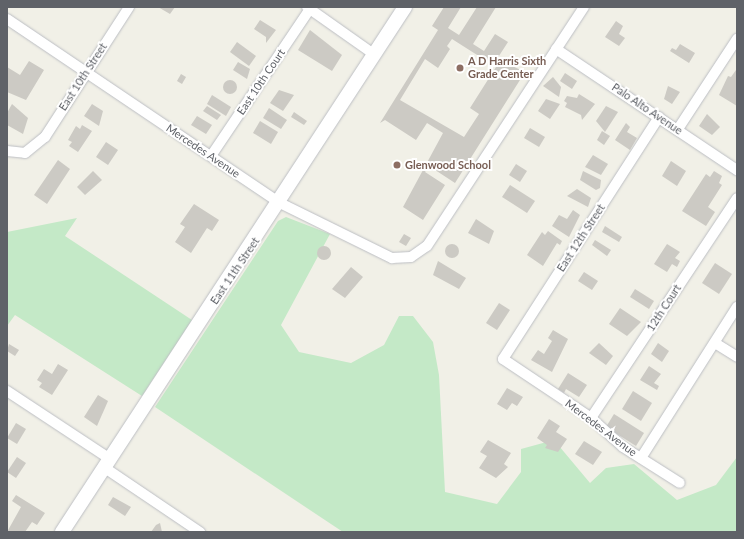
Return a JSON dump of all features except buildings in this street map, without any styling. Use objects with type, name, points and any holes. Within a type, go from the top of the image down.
[{"type":"main road","name":"East 11th Street","points":[[62,532],[280,203],[405,7]]},
{"type":"street","name":"East 10th Street","points":[[7,151],[25,153],[36,147],[128,7]]},
{"type":"street","points":[[556,49],[584,7]]},
{"type":"street","points":[[309,8],[375,55]]},
{"type":"street","name":"East 10th Court","points":[[211,156],[309,8]]},
{"type":"street","name":"Mercedes Avenue","points":[[7,19],[280,203],[382,254],[411,257],[427,246],[556,49]]},
{"type":"street","points":[[678,130],[737,40]]},
{"type":"street","name":"Palo Alto Avenue","points":[[556,49],[660,117],[737,170]]},
{"type":"street","name":"East 12th Street","points":[[503,359],[660,117]]},
{"type":"street","name":"12th Court","points":[[591,418],[737,198]]},
{"type":"street","points":[[641,458],[737,307]]},
{"type":"street","points":[[715,343],[737,357]]},
{"type":"street","name":"Mercedes Avenue","points":[[503,359],[591,418],[601,430],[680,483]]},
{"type":"street","points":[[7,391],[200,532]]},
{"type":"green space","points":[[286,217],[330,234],[281,325],[299,352],[351,363],[384,345],[399,316],[413,316],[433,342],[439,375],[445,492],[497,504],[521,472],[521,449],[554,440],[590,483],[606,468],[634,464],[677,500],[716,485],[737,457],[737,532],[343,532],[155,407],[278,221]]},
{"type":"green space","points":[[77,218],[65,236],[192,320],[142,396],[15,315],[7,326],[7,232]]},
{"type":"place","name":"A D Harris Sixth Grade Center","points":[[460,68]]},
{"type":"place","name":"Glenwood School","points":[[397,165]]}]
